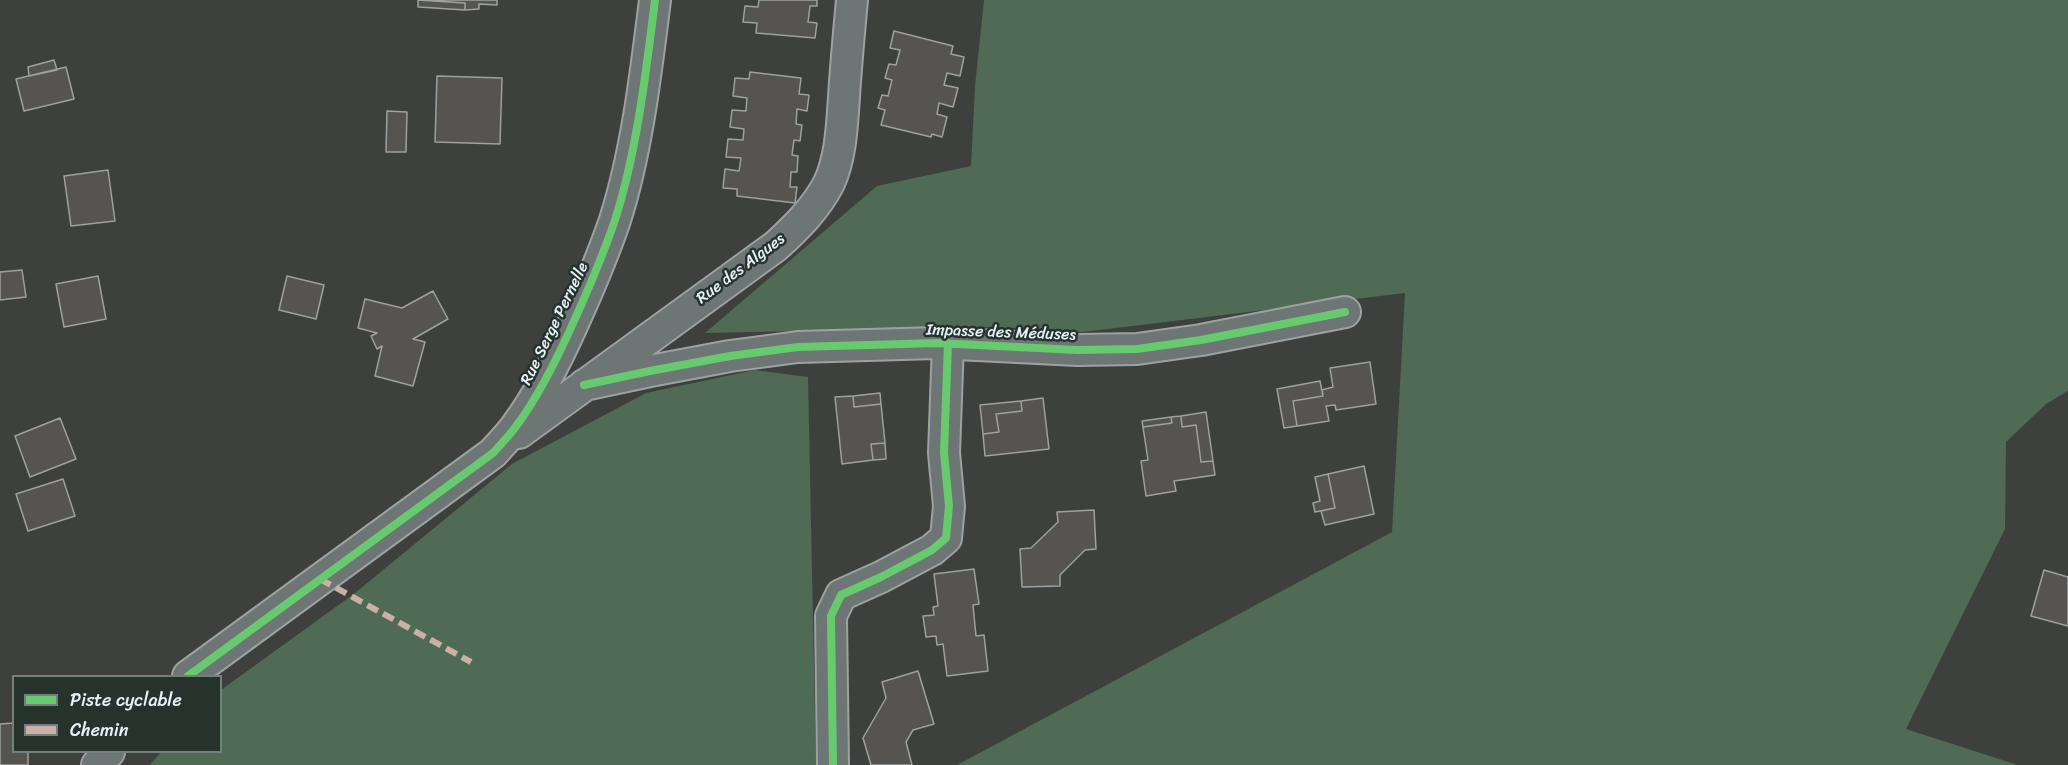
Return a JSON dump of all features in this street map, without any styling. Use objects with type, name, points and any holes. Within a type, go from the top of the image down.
[{"type":"street","name":"Rue Serge Pernelle","points":[[189,675],[493,453],[517,426],[560,352],[596,273],[615,218],[638,118],[655,0]]},
{"type":"street","name":"Rue des Algues","points":[[493,453],[776,246],[816,205],[829,182],[837,159],[852,0]]},
{"type":"street","name":"Impasse des Méduses","points":[[584,386],[730,356],[798,347],[948,343],[1077,350],[1137,349],[1201,340],[1345,312]]},
{"type":"street","points":[[833,765],[831,616],[841,595],[932,550],[946,538],[948,506],[944,453],[948,343]]},
{"type":"street","points":[[97,765],[108,753]]},
{"type":"green space","points":[[984,0],[2068,0],[2068,391],[2046,404],[2006,442],[2005,529],[1906,729],[2018,765],[957,765],[1392,532],[1405,293],[1083,332],[994,327],[705,333],[877,186],[971,166],[975,86]]},
{"type":"green space","points":[[755,370],[808,377],[816,765],[150,765],[160,753],[222,753],[222,689],[355,593],[512,464],[646,393]]},
{"type":"building","points":[[418,0],[465,3],[465,10],[418,7]]},
{"type":"building","points":[[422,0],[497,0],[497,5],[479,4],[479,9],[465,10],[465,3]]},
{"type":"building","points":[[759,0],[817,0],[817,6],[810,6],[808,22],[817,23],[815,38],[756,33],[757,23],[743,22],[745,6],[758,7]]},
{"type":"building","points":[[894,31],[953,46],[951,54],[964,57],[960,76],[947,73],[944,85],[958,88],[953,107],[939,103],[937,114],[947,117],[942,137],[932,134],[931,137],[881,125],[885,110],[878,108],[882,95],[888,96],[892,80],[885,78],[889,64],[896,65],[900,50],[890,48]]},
{"type":"building","points":[[54,60],[57,70],[29,76],[28,67]]},
{"type":"building","points":[[66,67],[74,99],[24,111],[16,79]]},
{"type":"building","points":[[750,72],[801,78],[799,94],[809,95],[807,111],[797,109],[796,124],[802,125],[800,141],[794,140],[792,155],[798,156],[797,172],[791,172],[790,187],[797,187],[795,203],[737,196],[737,189],[723,188],[725,169],[739,171],[741,158],[726,157],[728,139],[743,140],[744,129],[730,127],[732,110],[746,111],[747,98],[733,96],[735,78],[749,79]]},
{"type":"building","points":[[437,76],[502,78],[500,144],[435,142]]},
{"type":"building","points":[[387,111],[407,112],[406,152],[386,152]]},
{"type":"building","points":[[108,170],[115,221],[71,226],[64,176]]},
{"type":"building","points":[[22,270],[26,297],[0,300],[0,272]]},
{"type":"building","points":[[98,276],[106,319],[64,327],[56,284]]},
{"type":"building","points":[[287,276],[324,285],[316,319],[279,310]]},
{"type":"building","points":[[433,291],[448,319],[413,339],[425,342],[413,386],[375,376],[382,346],[377,349],[371,336],[377,333],[358,328],[365,299],[402,308]]},
{"type":"building","points":[[1370,362],[1376,404],[1336,410],[1335,405],[1326,406],[1329,421],[1297,426],[1293,401],[1323,396],[1322,390],[1333,387],[1330,368]]},
{"type":"building","points":[[1320,381],[1323,396],[1293,401],[1297,426],[1284,428],[1277,389]]},
{"type":"building","points":[[880,393],[881,404],[854,407],[853,396]]},
{"type":"building","points":[[853,396],[854,407],[881,404],[885,443],[871,444],[873,460],[842,464],[835,397]]},
{"type":"building","points":[[1043,398],[1049,449],[985,456],[983,434],[999,432],[996,414],[1022,411],[1021,401]]},
{"type":"building","points":[[1021,401],[1022,411],[996,414],[999,432],[983,434],[980,405]]},
{"type":"building","points":[[1206,412],[1213,461],[1201,462],[1196,425],[1182,427],[1181,416]]},
{"type":"building","points":[[1181,416],[1182,427],[1196,425],[1201,462],[1213,461],[1215,475],[1174,481],[1176,491],[1146,496],[1141,461],[1148,460],[1143,427],[1172,423],[1171,417]]},
{"type":"building","points":[[1171,417],[1172,423],[1143,427],[1142,421]]},
{"type":"building","points":[[60,418],[76,459],[30,477],[15,436]]},
{"type":"building","points":[[885,443],[886,459],[873,460],[871,444]]},
{"type":"building","points":[[1364,466],[1374,514],[1325,525],[1321,511],[1335,508],[1328,474]]},
{"type":"building","points":[[1328,474],[1335,508],[1315,512],[1313,503],[1320,501],[1315,477]]},
{"type":"building","points":[[63,479],[75,516],[28,531],[16,494]]},
{"type":"building","points":[[1094,510],[1096,549],[1085,550],[1060,575],[1060,586],[1022,587],[1020,549],[1031,548],[1058,522],[1057,512]]},
{"type":"building","points":[[974,569],[979,604],[973,605],[976,636],[984,635],[988,671],[947,676],[943,644],[937,645],[936,636],[926,637],[923,616],[934,615],[933,607],[938,606],[934,574]]},
{"type":"building","points":[[2044,570],[2068,577],[2068,626],[2031,616]]},
{"type":"building","points":[[918,671],[934,724],[913,730],[906,742],[912,765],[871,765],[863,738],[886,698],[882,682]]},
{"type":"building","points":[[12,723],[12,753],[28,753],[28,765],[0,765],[0,724]]},
{"type":"marked path","points":[[320,579],[471,662]]},
{"type":"cycle path","points":[[189,675],[493,453],[525,413],[568,335],[615,220],[635,139],[655,0]]},
{"type":"cycle path","points":[[584,385],[730,356],[798,347],[937,343],[1077,350],[1137,349],[1201,340],[1345,312]]},
{"type":"cycle path","points":[[833,765],[831,616],[841,595],[932,550],[946,538],[949,506],[944,453],[948,343]]}]
